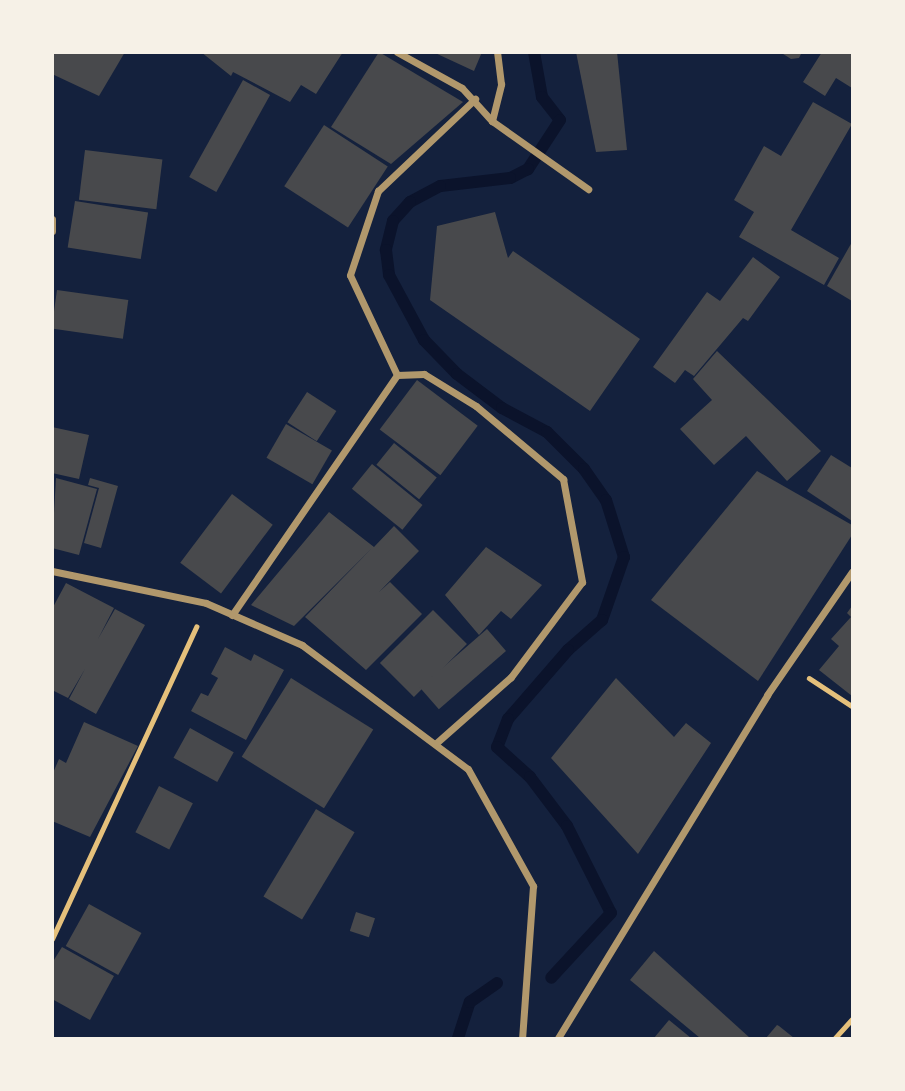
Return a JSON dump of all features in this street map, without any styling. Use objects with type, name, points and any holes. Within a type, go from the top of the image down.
[{"type":"street","points":[[397,52],[475,99],[492,121],[588,188]]},
{"type":"street","points":[[492,121],[501,84],[498,52]]},
{"type":"street","points":[[397,375],[350,275],[378,191],[475,99]]},
{"type":"street","points":[[52,219],[52,231]]},
{"type":"street","points":[[397,375],[424,374],[476,406],[563,479],[582,582],[510,677],[435,744]]},
{"type":"street","points":[[233,615],[397,375]]},
{"type":"street","points":[[52,571],[206,603],[302,645],[468,769],[533,886],[522,1038]]},
{"type":"street","points":[[558,1038],[767,695],[852,572]]},
{"type":"path","points":[[52,939],[206,603]]},
{"type":"path","points":[[767,695],[802,674],[852,706]]},
{"type":"path","points":[[835,1038],[852,1019]]},
{"type":"building","points":[[52,52],[125,52],[99,96],[52,74]]},
{"type":"building","points":[[201,52],[343,52],[316,94],[301,85],[290,102],[233,72],[231,76]]},
{"type":"building","points":[[379,52],[463,102],[391,164],[331,127]]},
{"type":"building","points":[[433,52],[482,52],[474,71]]},
{"type":"building","points":[[576,52],[617,52],[627,150],[596,152]]},
{"type":"building","points":[[780,52],[802,52],[799,58],[791,59]]},
{"type":"building","points":[[822,52],[852,52],[852,88],[836,78],[825,96],[803,82]]},
{"type":"building","points":[[243,80],[270,95],[216,192],[189,177]]},
{"type":"building","points":[[813,102],[852,124],[791,230],[839,258],[824,285],[739,237],[754,212],[734,200],[764,146],[781,156]]},
{"type":"building","points":[[324,125],[388,166],[348,228],[284,186]]},
{"type":"building","points":[[85,150],[162,160],[156,209],[79,200]]},
{"type":"building","points":[[75,201],[148,213],[141,259],[68,247]]},
{"type":"building","points":[[495,212],[508,258],[513,251],[640,339],[590,411],[430,300],[437,226]]},
{"type":"building","points":[[852,242],[852,301],[827,286]]},
{"type":"building","points":[[753,257],[780,277],[748,321],[743,318],[694,376],[685,370],[675,383],[653,367],[707,292],[720,301]]},
{"type":"building","points":[[57,290],[128,300],[123,339],[52,329]]},
{"type":"building","points":[[717,351],[821,451],[787,481],[746,436],[714,465],[680,429],[712,400],[693,379]]},
{"type":"building","points":[[417,380],[478,426],[440,475],[380,430]]},
{"type":"building","points":[[307,392],[336,411],[317,441],[287,422]]},
{"type":"building","points":[[286,424],[332,450],[312,484],[266,458]]},
{"type":"building","points":[[52,427],[89,435],[79,479],[52,473]]},
{"type":"building","points":[[394,443],[437,478],[419,499],[376,465]]},
{"type":"building","points":[[831,455],[852,468],[852,521],[807,491]]},
{"type":"building","points":[[372,464],[423,505],[402,530],[352,489]]},
{"type":"building","points":[[757,471],[852,525],[852,535],[758,681],[651,600]]},
{"type":"building","points":[[56,478],[97,489],[79,555],[52,548]]},
{"type":"building","points":[[90,478],[118,486],[101,548],[84,543],[99,488],[88,485]]},
{"type":"building","points":[[232,494],[273,525],[221,593],[180,563]]},
{"type":"building","points":[[329,512],[374,547],[394,526],[419,551],[379,592],[390,582],[422,614],[366,670],[305,617],[372,548],[294,626],[251,605]]},
{"type":"building","points":[[486,547],[542,585],[511,619],[501,611],[479,635],[445,595]]},
{"type":"building","points":[[66,583],[114,608],[98,639],[115,609],[145,625],[96,714],[69,699],[85,669],[68,698],[52,690],[52,609]]},
{"type":"building","points":[[852,606],[852,696],[819,670],[839,646],[831,639],[851,617],[847,613]]},
{"type":"building","points":[[433,610],[467,644],[414,697],[380,663]]},
{"type":"building","points":[[487,629],[506,651],[439,709],[420,687]]},
{"type":"building","points":[[225,647],[251,661],[254,654],[284,670],[246,740],[191,711],[201,693],[208,696],[218,678],[211,674]]},
{"type":"building","points":[[291,678],[373,729],[324,808],[242,757]]},
{"type":"building","points":[[616,678],[674,737],[686,723],[711,743],[638,854],[551,758]]},
{"type":"building","points":[[84,722],[138,746],[90,837],[52,821],[52,775],[59,759],[66,763]]},
{"type":"building","points":[[190,728],[234,752],[217,782],[174,758]]},
{"type":"building","points":[[159,786],[193,803],[169,850],[135,832]]},
{"type":"building","points":[[316,809],[355,832],[302,920],[263,896]]},
{"type":"building","points":[[89,904],[141,933],[118,975],[66,946]]},
{"type":"building","points":[[356,912],[375,918],[369,937],[350,931]]},
{"type":"building","points":[[62,947],[114,976],[90,1020],[52,999],[52,963]]},
{"type":"building","points":[[654,951],[750,1038],[700,1038],[630,980]]},
{"type":"building","points":[[669,1020],[691,1038],[654,1038]]},
{"type":"building","points":[[779,1026],[794,1038],[766,1038]]},
{"type":"waterway","points":[[534,52],[542,97],[560,120],[528,169],[510,178],[440,186],[410,202],[393,221],[386,250],[389,275],[424,340],[457,374],[502,408],[547,432],[584,469],[606,500],[624,557],[602,620],[568,650],[508,719],[497,747],[530,777],[567,826],[611,913],[551,978]]},
{"type":"waterway","points":[[458,1038],[470,1002],[497,983]]}]
